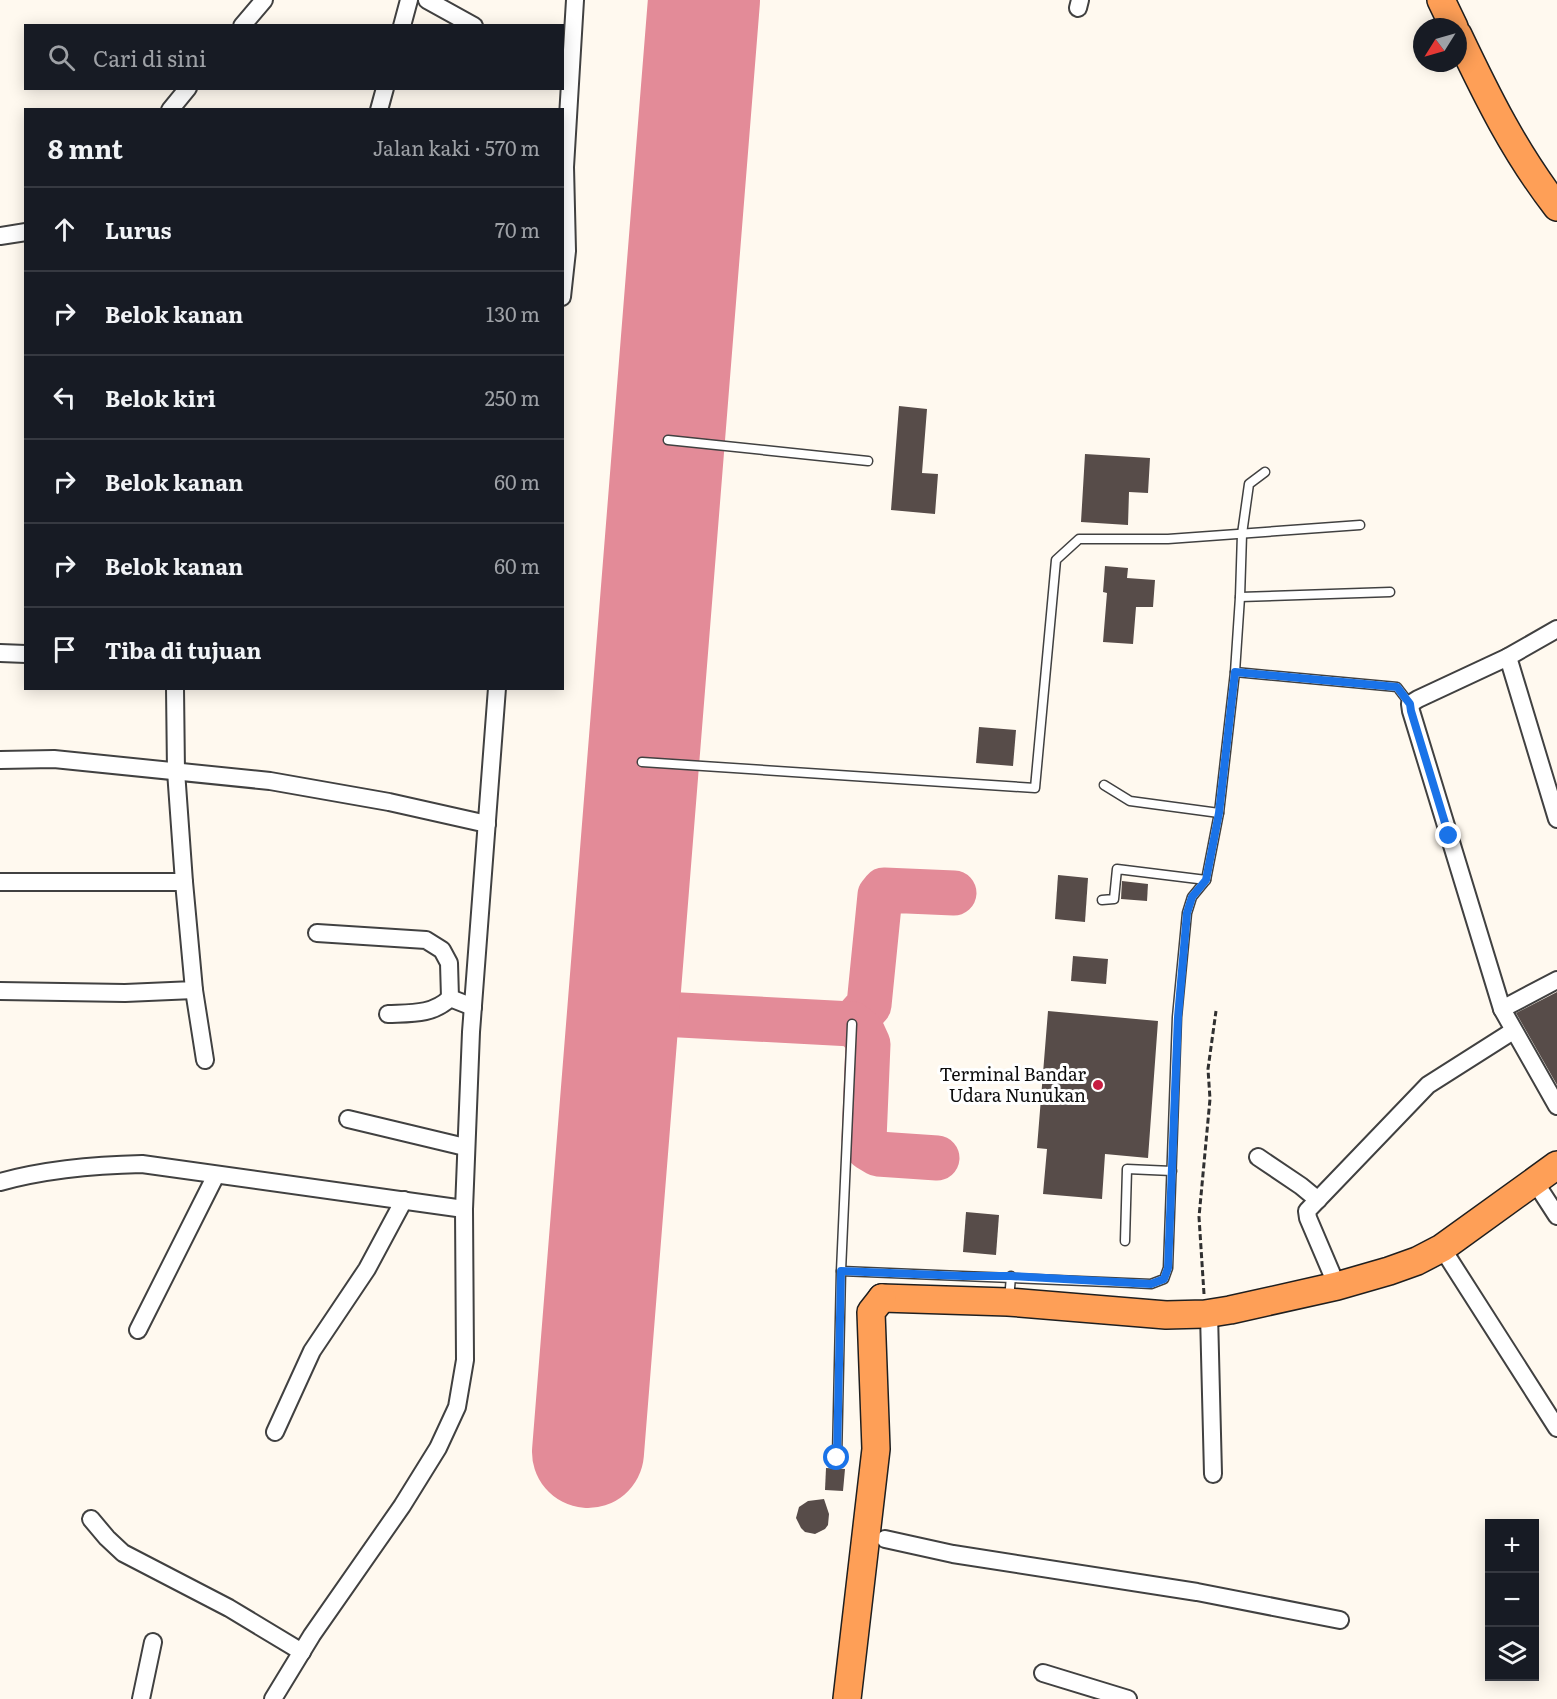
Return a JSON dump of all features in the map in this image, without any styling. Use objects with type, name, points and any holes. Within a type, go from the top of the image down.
[{"type":"highway","points":[[1441,0],[1450,18]]},
{"type":"highway","points":[[1467,54],[1530,172],[1557,207]]},
{"type":"highway","points":[[846,1699],[876,1449],[870,1339],[871,1312],[882,1298],[1009,1289],[1166,1315],[1207,1314],[1337,1286],[1417,1261],[1442,1248],[1557,1165]]},
{"type":"highway","points":[[866,1699],[894,1449],[890,1354],[882,1298]]},
{"type":"street","points":[[244,24],[264,0]]},
{"type":"street","points":[[403,24],[409,0]]},
{"type":"street","points":[[427,0],[470,24]]},
{"type":"street","points":[[564,278],[567,250],[566,76],[575,0]]},
{"type":"street","points":[[172,108],[186,90]]},
{"type":"street","points":[[380,108],[385,90]]},
{"type":"street","points":[[0,236],[24,232]]},
{"type":"street","points":[[1557,629],[1508,657],[1410,704],[1502,1009],[1557,1106]]},
{"type":"street","points":[[0,654],[24,654]]},
{"type":"street","points":[[1508,657],[1557,819]]},
{"type":"street","points":[[175,690],[176,771],[184,882],[194,990],[206,1060]]},
{"type":"street","points":[[273,1699],[302,1652],[402,1506],[438,1448],[457,1407],[465,1360],[465,1147],[497,690]]},
{"type":"street","points":[[0,760],[54,759],[281,783],[389,802],[487,824]]},
{"type":"street","points":[[0,882],[184,882]]},
{"type":"street","points":[[317,933],[426,940],[442,950],[448,963],[450,998]]},
{"type":"street","points":[[1502,1009],[1557,980]]},
{"type":"street","points":[[0,991],[125,993],[194,990]]},
{"type":"street","points":[[450,998],[473,1007]]},
{"type":"street","points":[[388,1014],[427,1012],[450,998]]},
{"type":"street","points":[[1337,1286],[1307,1212],[1428,1085],[1514,1031]]},
{"type":"street","points":[[348,1119],[465,1147]]},
{"type":"street","points":[[1258,1157],[1284,1173],[1317,1200]]},
{"type":"street","points":[[0,1182],[29,1174],[89,1166],[142,1164],[464,1209]]},
{"type":"street","points":[[138,1330],[216,1175]]},
{"type":"street","points":[[1535,1182],[1557,1216]]},
{"type":"street","points":[[275,1432],[312,1351],[367,1269],[404,1200]]},
{"type":"street","points":[[1442,1248],[1557,1428]]},
{"type":"street","points":[[1207,1314],[1213,1474]]},
{"type":"street","points":[[91,1519],[106,1538],[123,1553],[229,1608],[302,1652]]},
{"type":"street","points":[[885,1539],[953,1554],[1197,1592],[1340,1620]]},
{"type":"street","points":[[141,1699],[153,1642]]},
{"type":"street","points":[[1043,1673],[1125,1699]]},
{"type":"lane","points":[[668,440],[868,461]]},
{"type":"lane","points":[[841,1271],[963,1276],[1009,1289],[1151,1284],[1164,1279],[1168,1268],[1178,1017],[1187,913],[1192,897],[1206,880],[1219,813],[1235,672],[1242,534],[1249,484],[1264,472]]},
{"type":"lane","points":[[642,762],[1035,788],[1056,560],[1080,539],[1168,539],[1360,525]]},
{"type":"lane","points":[[1240,597],[1390,592]]},
{"type":"lane","points":[[1235,672],[1397,687],[1410,704]]},
{"type":"lane","points":[[1104,785],[1130,801],[1219,813]]},
{"type":"lane","points":[[1101,900],[1114,899],[1117,869],[1206,880]]},
{"type":"lane","points":[[837,1458],[841,1271],[852,1023]]},
{"type":"lane","points":[[1125,1241],[1127,1169],[1172,1171]]},
{"type":"path","points":[[1207,1314],[1199,1216],[1210,1099],[1208,1069],[1216,1011]]},
{"type":"building","points":[[899,406],[927,409],[922,473],[938,474],[935,514],[891,510]]},
{"type":"building","points":[[1085,454],[1150,458],[1148,493],[1129,492],[1128,525],[1081,522]]},
{"type":"building","points":[[1105,566],[1128,568],[1127,578],[1155,580],[1153,607],[1136,607],[1133,644],[1103,642],[1107,593],[1103,592]]},
{"type":"building","points":[[979,727],[1016,730],[1013,766],[976,763]]},
{"type":"building","points":[[1058,875],[1088,878],[1085,922],[1055,919]]},
{"type":"building","points":[[1122,881],[1148,884],[1147,901],[1121,899]]},
{"type":"building","points":[[1073,956],[1108,959],[1106,984],[1071,981]]},
{"type":"building","points":[[1557,992],[1557,1085],[1516,1013]]},
{"type":"building","name":"Terminal Bandar Udara Nunukan","points":[[1048,1011],[1158,1021],[1148,1158],[1105,1154],[1102,1199],[1043,1194],[1047,1149],[1037,1148]]},
{"type":"building","points":[[966,1212],[999,1215],[996,1255],[963,1252]]},
{"type":"building","points":[[826,1468],[845,1469],[843,1491],[825,1490]]},
{"type":"building","points":[[824,1499],[829,1514],[828,1525],[815,1534],[805,1532],[796,1518],[799,1507],[808,1501]]},
{"type":"taxiway","points":[[852,1024],[869,1005],[880,895],[884,890],[954,893]]},
{"type":"taxiway","points":[[626,975],[643,999],[662,1014]]},
{"type":"taxiway","points":[[620,1047],[636,1030],[662,1014],[852,1024],[863,1033],[868,1044],[864,1140],[868,1148],[878,1154],[937,1158]]},
{"type":"runway","points":[[588,1452],[704,0]]},
{"type":"place","name":"Terminal Bandar Udara Nunukan","points":[[1098,1085]]},
{"type":"route","points":[[837,1458],[841,1271],[1011,1276],[1151,1284],[1164,1279],[1168,1268],[1178,1017],[1187,913],[1192,897],[1206,880],[1219,813],[1235,672],[1397,687],[1410,704],[1449,836]]}]
